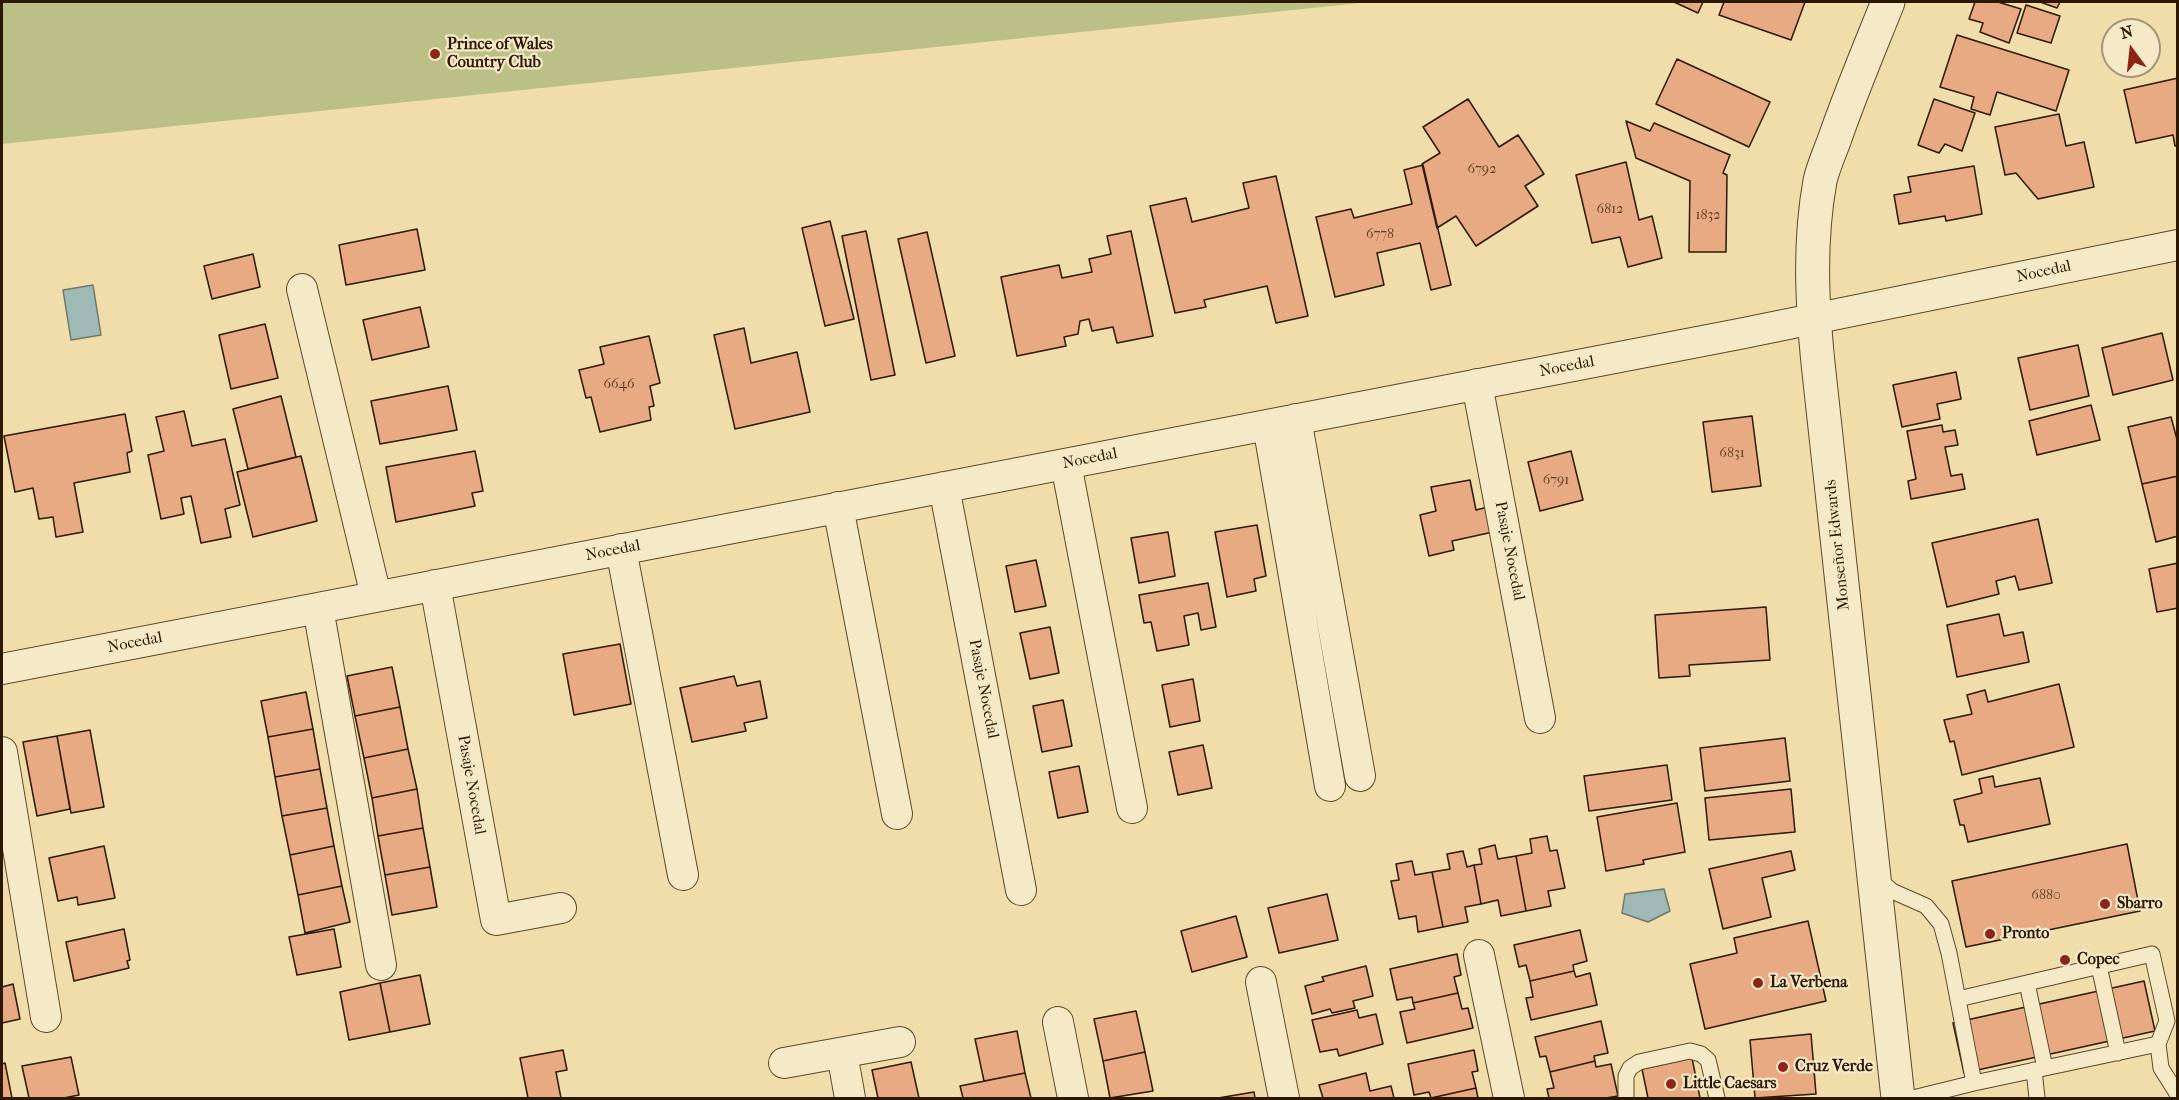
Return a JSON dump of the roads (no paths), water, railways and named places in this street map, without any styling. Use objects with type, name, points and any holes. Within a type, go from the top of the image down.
[{"type":"street","name":"Monseñor Edwards","points":[[1888,2],[1841,118],[1820,179],[1814,226],[1813,270],[1814,319],[1898,1098]]},
{"type":"street","name":"Nocedal","points":[[2,669],[1814,319],[2177,246]]},
{"type":"street","points":[[302,289],[376,596]]},
{"type":"street","name":"Pasaje Nocedal","points":[[1477,384],[1540,718]]},
{"type":"street","points":[[1282,422],[1360,776]]},
{"type":"street","points":[[1282,422],[1330,786]]},
{"type":"street","points":[[1066,464],[1132,808]]},
{"type":"street","name":"Pasaje Nocedal","points":[[944,487],[1021,891]]},
{"type":"street","points":[[838,507],[897,814]]},
{"type":"street","points":[[621,549],[683,875]]},
{"type":"street","name":"Pasaje Nocedal","points":[[435,585],[496,920],[561,908]]},
{"type":"street","points":[[318,608],[381,965]]},
{"type":"street","points":[[2,752],[46,1017]]},
{"type":"street","points":[[1479,955],[1509,1098]]},
{"type":"street","points":[[1261,982],[1284,1098]]},
{"type":"street","points":[[1059,1022],[1073,1098]]},
{"type":"street","points":[[784,1064],[900,1042]]},
{"type":"street","points":[[842,1053],[850,1098]]},
{"type":"lane","points":[[1874,876],[1892,891],[1926,906],[1941,924],[1949,953],[1974,1083]]},
{"type":"lane","points":[[1958,999],[2152,954],[2167,1021],[2158,1044],[2162,1068],[2178,1095]]},
{"type":"lane","points":[[2099,966],[2118,1053]]},
{"type":"lane","points":[[2027,983],[2039,1069],[2037,1098]]},
{"type":"lane","points":[[1912,1098],[2158,1044]]},
{"type":"lane","points":[[1626,1098],[1626,1077],[1630,1068],[1639,1062],[1690,1050],[1701,1054],[1708,1060],[1717,1098]]},
{"type":"water","points":[[93,285],[101,335],[71,340],[63,290]]},
{"type":"water","points":[[1664,889],[1670,911],[1648,922],[1622,913],[1625,894]]},
{"type":"place","name":"Prince of Wales Country Club","points":[[435,54]]},
{"type":"place","name":"Sbarro","points":[[2105,904]]},
{"type":"place","name":"Pronto","points":[[1990,934]]},
{"type":"place","name":"Copec","points":[[2065,960]]},
{"type":"place","name":"La Verbena","points":[[1758,983]]},
{"type":"place","name":"Cruz Verde","points":[[1783,1067]]},
{"type":"place","name":"Little Caesars","points":[[1671,1084]]}]
